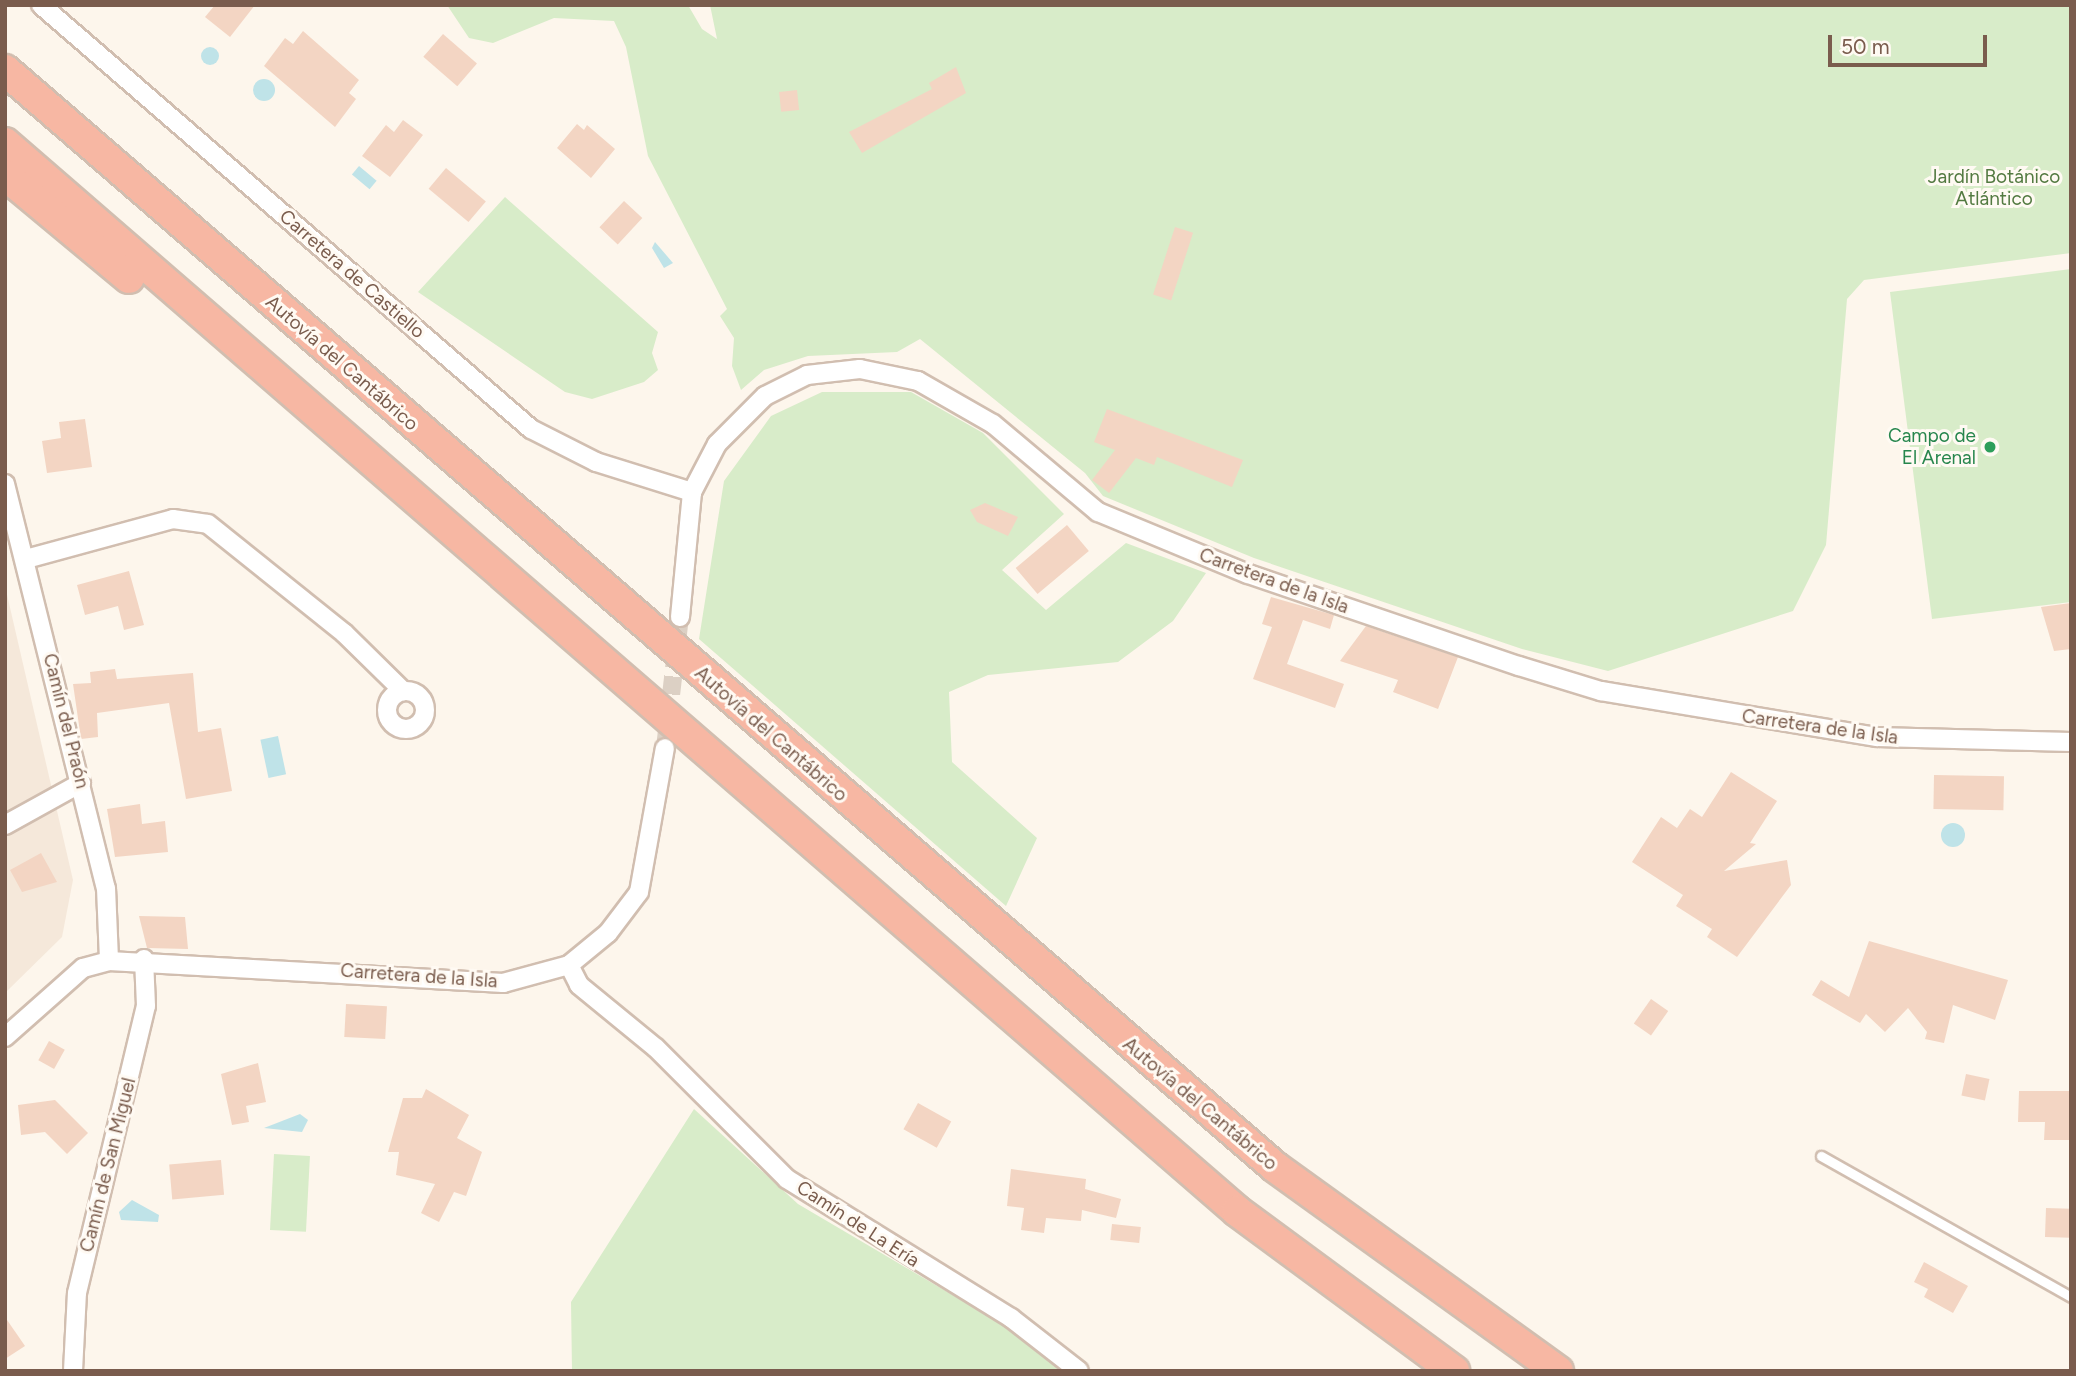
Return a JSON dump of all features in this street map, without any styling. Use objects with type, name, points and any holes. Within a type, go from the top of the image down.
[{"type":"highway","name":"Autovía del Cantábrico","points":[[5,70],[1275,1167],[1558,1371]]},
{"type":"highway","points":[[5,143],[1237,1210],[1454,1371]]},
{"type":"highway","points":[[5,175],[318,436],[459,536]]},
{"type":"street","name":"Carretera de Castiello","points":[[41,5],[531,429],[596,463],[692,492]]},
{"type":"street","name":"Carretera de la Isla","points":[[680,617],[692,492],[718,444],[765,396],[807,375],[860,369],[918,381],[993,424],[1098,512],[1248,574],[1554,677],[1601,691],[1877,737],[2071,742]]},
{"type":"street","name":"Camín del Praón","points":[[5,484],[11,530],[26,559],[106,888],[109,961]]},
{"type":"street","points":[[26,559],[173,519],[208,524],[344,634],[403,691]]},
{"type":"street","name":"Carretera de la Isla","points":[[5,1037],[83,968],[109,961],[144,959],[503,983],[569,965],[608,933],[639,892],[665,748]]},
{"type":"street","points":[[5,825],[81,783]]},
{"type":"street","name":"Camín de San Miguel","points":[[73,1371],[77,1293],[146,1006],[144,959]]},
{"type":"street","name":"Camín de La Ería","points":[[569,965],[579,985],[656,1048],[788,1179],[1011,1318],[1079,1371]]},
{"type":"lane","points":[[1821,1156],[2071,1297]]},
{"type":"shaded area","points":[[5,586],[73,880],[62,937],[5,993]]},
{"type":"green space","name":"Jardín Botánico Atlántico","points":[[447,5],[688,5],[702,29],[717,39],[710,5],[2071,5],[2071,253],[1864,280],[1847,299],[1826,545],[1793,611],[1608,671],[1522,649],[1254,558],[1103,496],[1085,473],[920,339],[897,352],[808,356],[764,370],[741,390],[732,366],[734,338],[720,316],[727,309],[648,156],[626,47],[614,21],[554,18],[493,43],[469,38]]},
{"type":"green space","points":[[505,197],[658,332],[652,353],[658,370],[644,382],[592,399],[565,392],[418,292]]},
{"type":"green space","name":"Campo de El Arenal","points":[[2071,269],[2071,602],[1932,619],[1890,292]]},
{"type":"green space","points":[[822,392],[911,392],[983,433],[1064,514],[1002,570],[1046,610],[1126,543],[1206,573],[1173,621],[1118,662],[988,675],[949,692],[952,762],[1037,838],[1006,906],[699,639],[724,481],[771,416]]},
{"type":"green space","points":[[694,1109],[798,1204],[995,1320],[1065,1371],[572,1371],[571,1302]]},
{"type":"green space","points":[[274,1154],[310,1156],[306,1232],[270,1230]]},
{"type":"water","points":[[210,47],[216,50],[219,56],[216,62],[210,65],[204,62],[201,56],[204,50]]},
{"type":"water","points":[[264,79],[272,82],[275,90],[272,98],[264,101],[256,98],[253,90],[256,82]]},
{"type":"water","points":[[359,166],[377,181],[370,189],[352,174]]},
{"type":"water","points":[[655,242],[673,263],[664,268],[652,248]]},
{"type":"water","points":[[278,736],[286,774],[269,778],[260,740]]},
{"type":"water","points":[[1953,823],[1962,826],[1965,835],[1962,844],[1953,847],[1944,844],[1941,835],[1944,826]]},
{"type":"water","points":[[300,1114],[308,1120],[302,1132],[264,1128]]},
{"type":"water","points":[[132,1200],[159,1215],[158,1222],[121,1220],[119,1212]]},
{"type":"building","points":[[215,5],[255,5],[230,37],[205,17]]},
{"type":"building","points":[[303,31],[359,80],[349,93],[356,99],[335,127],[264,66],[285,38],[293,44]]},
{"type":"building","points":[[443,34],[477,64],[457,86],[423,57]]},
{"type":"building","points":[[956,67],[966,93],[862,153],[849,132],[932,89],[929,83]]},
{"type":"building","points":[[797,90],[799,110],[781,112],[779,92]]},
{"type":"building","points":[[403,120],[423,135],[390,177],[362,156],[386,125],[394,132]]},
{"type":"building","points":[[577,124],[584,130],[587,125],[615,149],[591,178],[557,148]]},
{"type":"building","points":[[446,168],[486,201],[468,222],[429,189]]},
{"type":"building","points":[[624,201],[642,218],[618,244],[599,227]]},
{"type":"building","points":[[1175,227],[1193,233],[1171,300],[1153,295]]},
{"type":"building","points":[[1107,409],[1243,460],[1232,487],[1157,457],[1154,465],[1136,458],[1109,493],[1092,480],[1115,450],[1094,442]]},
{"type":"building","points":[[85,419],[92,467],[47,473],[42,441],[61,438],[59,422]]},
{"type":"building","points":[[985,503],[1018,517],[1008,536],[977,522],[970,510]]},
{"type":"building","points":[[1067,525],[1089,551],[1038,594],[1016,568]]},
{"type":"building","points":[[129,571],[144,625],[124,630],[118,606],[85,615],[77,585]]},
{"type":"building","points":[[1271,597],[1334,615],[1330,629],[1303,620],[1287,664],[1344,684],[1335,708],[1253,679],[1272,627],[1262,624]]},
{"type":"building","points":[[2071,603],[2071,649],[2054,651],[2041,607]]},
{"type":"building","points":[[1366,626],[1458,657],[1438,709],[1393,692],[1398,680],[1340,661]]},
{"type":"building","points":[[115,669],[117,679],[193,673],[198,732],[221,728],[232,791],[186,799],[169,703],[97,713],[98,737],[81,739],[73,684],[91,683],[90,672]]},
{"type":"building","points":[[1731,772],[1777,801],[1750,843],[1756,844],[1724,871],[1787,860],[1791,885],[1737,957],[1707,937],[1712,929],[1676,906],[1683,895],[1632,862],[1661,817],[1677,828],[1690,809],[1702,817]]},
{"type":"building","points":[[1934,775],[2004,776],[2003,810],[1933,809]]},
{"type":"building","points":[[140,804],[142,824],[165,821],[168,852],[115,857],[107,809]]},
{"type":"building","points":[[41,853],[57,882],[22,892],[10,870]]},
{"type":"building","points":[[139,916],[185,917],[188,949],[147,948]]},
{"type":"building","points":[[1869,941],[2008,980],[1995,1020],[1953,1005],[1944,1043],[1925,1039],[1927,1032],[1908,1008],[1885,1032],[1866,1014],[1860,1023],[1812,995],[1821,980],[1849,997]]},
{"type":"building","points":[[1651,999],[1668,1011],[1651,1036],[1634,1024]]},
{"type":"building","points":[[346,1004],[387,1006],[385,1039],[344,1037]]},
{"type":"building","points":[[49,1041],[65,1050],[54,1069],[38,1060]]},
{"type":"building","points":[[258,1063],[266,1102],[246,1106],[249,1122],[232,1125],[221,1074]]},
{"type":"building","points":[[1966,1074],[1989,1079],[1985,1101],[1961,1096]]},
{"type":"building","points":[[426,1089],[469,1115],[457,1138],[482,1152],[466,1196],[454,1192],[439,1222],[421,1213],[435,1184],[396,1175],[399,1152],[388,1152],[403,1098],[422,1098]]},
{"type":"building","points":[[2019,1091],[2071,1091],[2071,1140],[2044,1140],[2045,1122],[2018,1122]]},
{"type":"building","points":[[55,1100],[88,1133],[67,1154],[45,1132],[21,1135],[18,1105]]},
{"type":"building","points":[[918,1103],[951,1121],[937,1148],[903,1129]]},
{"type":"building","points":[[221,1160],[224,1195],[172,1199],[169,1165]]},
{"type":"building","points":[[1011,1169],[1086,1179],[1085,1189],[1121,1199],[1116,1218],[1082,1210],[1081,1221],[1046,1218],[1044,1233],[1021,1230],[1024,1208],[1007,1206]]},
{"type":"building","points":[[2046,1208],[2071,1209],[2070,1238],[2045,1237]]},
{"type":"building","points":[[1112,1224],[1141,1227],[1139,1243],[1110,1240]]},
{"type":"building","points":[[1924,1262],[1968,1286],[1953,1313],[1924,1297],[1928,1289],[1914,1282]]},
{"type":"building","points":[[5,1317],[25,1346],[5,1359]]},
{"type":"tunnel","points":[[665,748],[680,617]]},
{"type":"place","name":"Campo de El Arenal","points":[[1990,447]]}]
